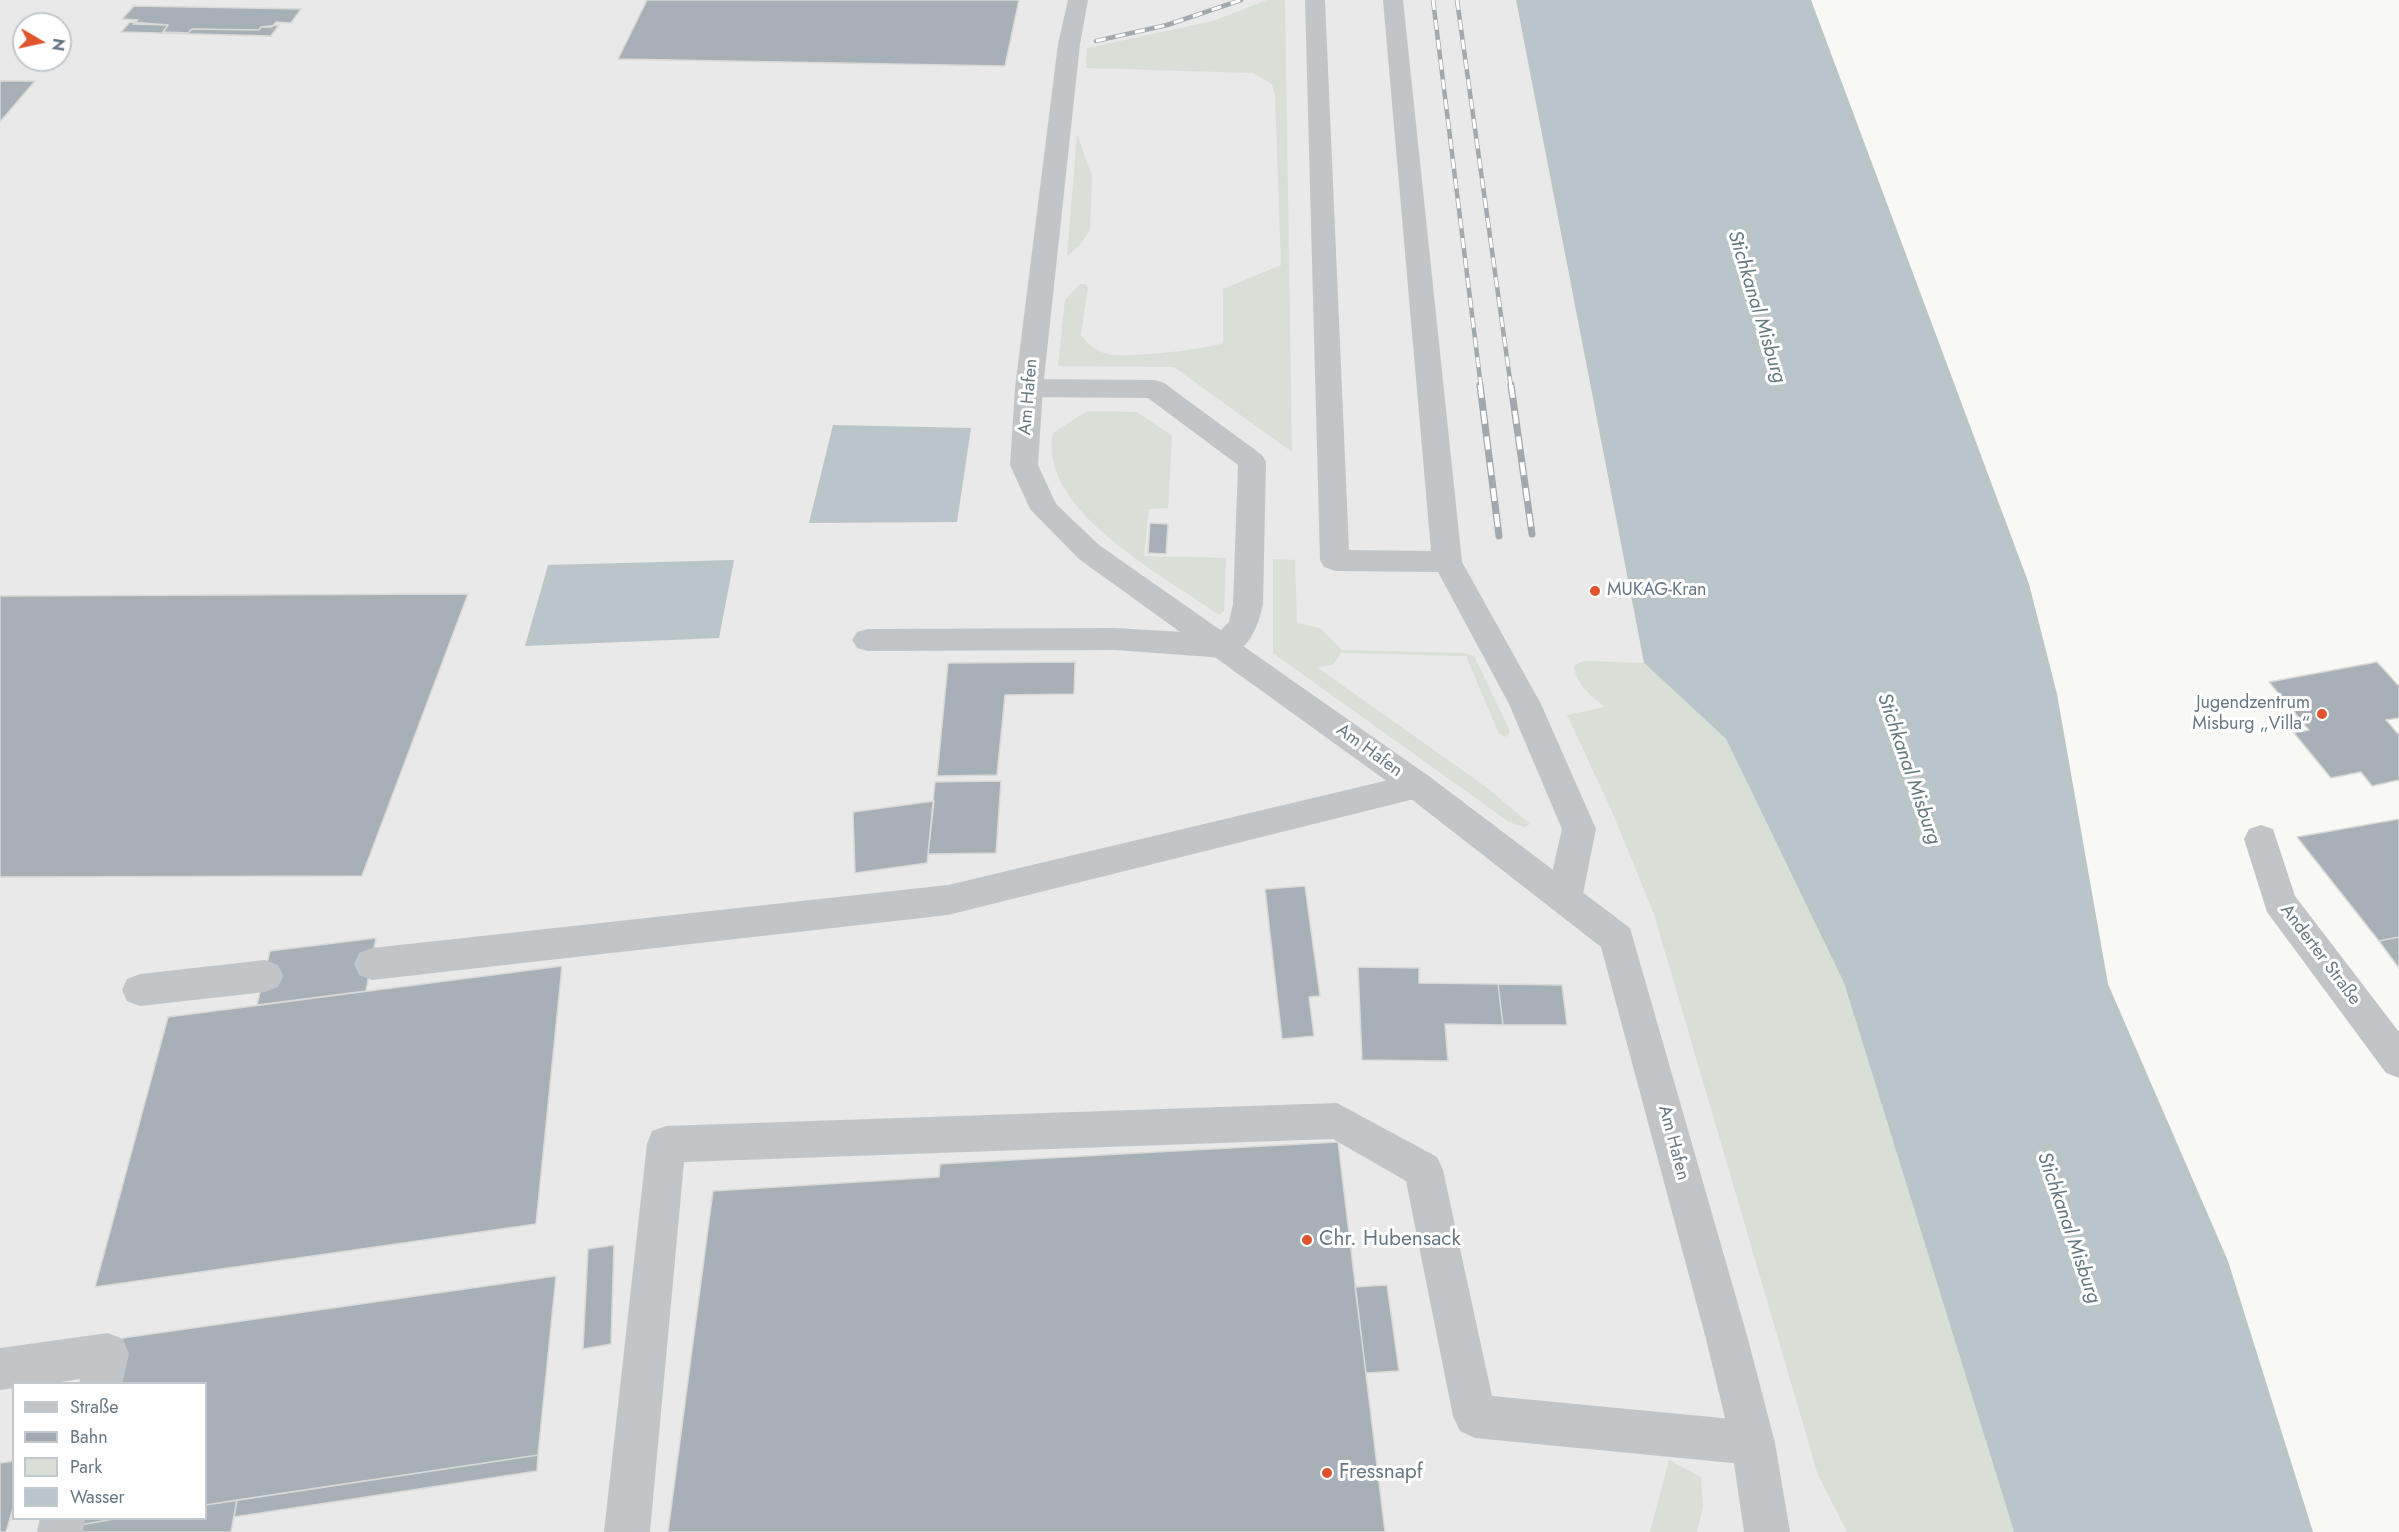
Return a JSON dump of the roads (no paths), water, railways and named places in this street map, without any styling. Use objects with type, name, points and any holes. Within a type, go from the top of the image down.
[{"type":"street","name":"Am Hafen","points":[[1078,0],[1074,10],[1069,44],[1029,388],[1024,465],[1044,509],[1089,552],[1418,786],[1617,939],[1753,1443],[1767,1532]]},
{"type":"street","points":[[1315,0],[1335,560],[1447,562]]},
{"type":"street","points":[[1393,0],[1447,562],[1525,704],[1579,829],[1564,899]]},
{"type":"street","points":[[868,640],[1115,639],[1224,646],[1243,627],[1248,604],[1252,462],[1154,389],[1029,388]]},
{"type":"street","points":[[372,964],[948,900],[1418,786]]},
{"type":"street","name":"Anderter Straße","points":[[2261,839],[2279,902],[2399,1061]]},
{"type":"street","points":[[140,990],[265,976]]},
{"type":"street","points":[[627,1532],[666,1144],[1337,1120],[1423,1170],[1475,1416],[1753,1443]]},
{"type":"street","points":[[0,1369],[108,1354],[100,1382]]},
{"type":"water","name":"Stichkanal Misburg","points":[[1516,0],[1811,0],[2029,584],[2057,694],[2108,984],[2228,1261],[2313,1532],[2014,1532],[1844,983],[1726,739],[1644,663]]},
{"type":"water","points":[[833,425],[971,428],[957,522],[809,523]]},
{"type":"water","points":[[734,560],[719,638],[525,646],[548,565]]},
{"type":"railway","points":[[1096,41],[1167,25],[1241,0]]},
{"type":"railway","points":[[1433,0],[1481,387]]},
{"type":"railway","points":[[1457,0],[1511,387]]},
{"type":"railway","points":[[1480,385],[1499,536]]},
{"type":"railway","points":[[1511,385],[1532,534]]},
{"type":"place","name":"MUKAG-Kran","points":[[1595,591]]},
{"type":"place","name":"Jugendzentrum Misburg „Villa“","points":[[2322,714]]},
{"type":"place","name":"Chr. Hubensack","points":[[1307,1240]]},
{"type":"place","name":"Fressnapf","points":[[1327,1473]]}]
